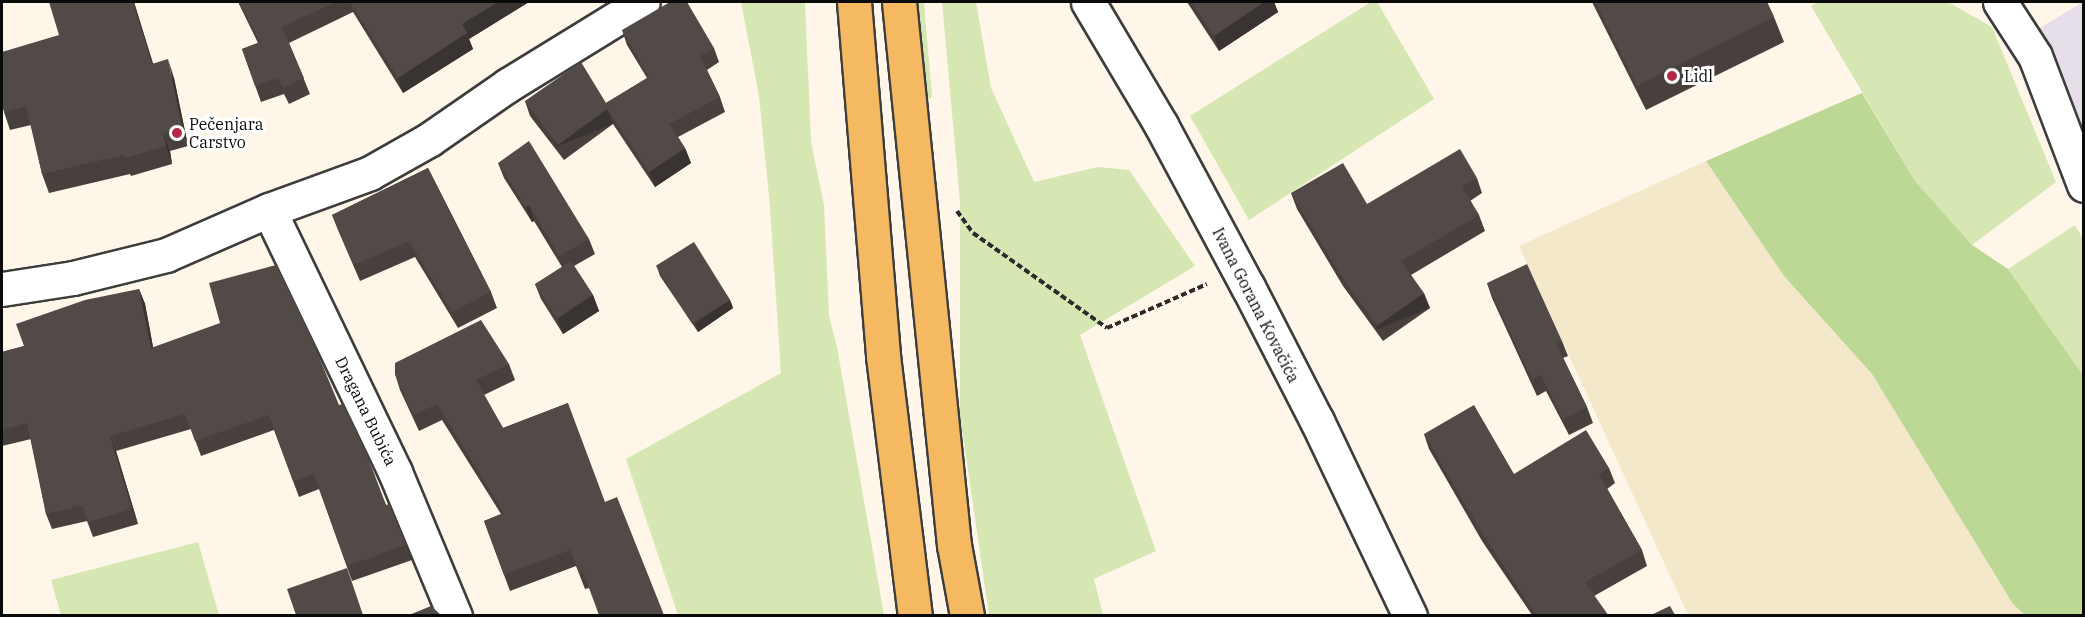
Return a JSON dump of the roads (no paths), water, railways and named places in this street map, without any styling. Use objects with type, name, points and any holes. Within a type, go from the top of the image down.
[{"type":"main road","points":[[854,2],[883,356],[915,615]]},
{"type":"main road","points":[[899,2],[954,545],[967,615]]},
{"type":"street","points":[[2,289],[73,278],[166,255],[269,210],[370,173],[430,139],[508,85],[643,2]]},
{"type":"street","name":"Ivana Gorana Kovačića","points":[[1088,2],[1161,125],[1239,270],[1317,422],[1410,615]]},
{"type":"street","points":[[2000,2],[2035,56],[2084,184]]},
{"type":"street","name":"Dragana Bubića","points":[[269,210],[395,472],[454,615]]},
{"type":"place","name":"Lidl","points":[[1672,76]]},
{"type":"place","name":"Pečenjara Carstvo","points":[[177,133]]}]
